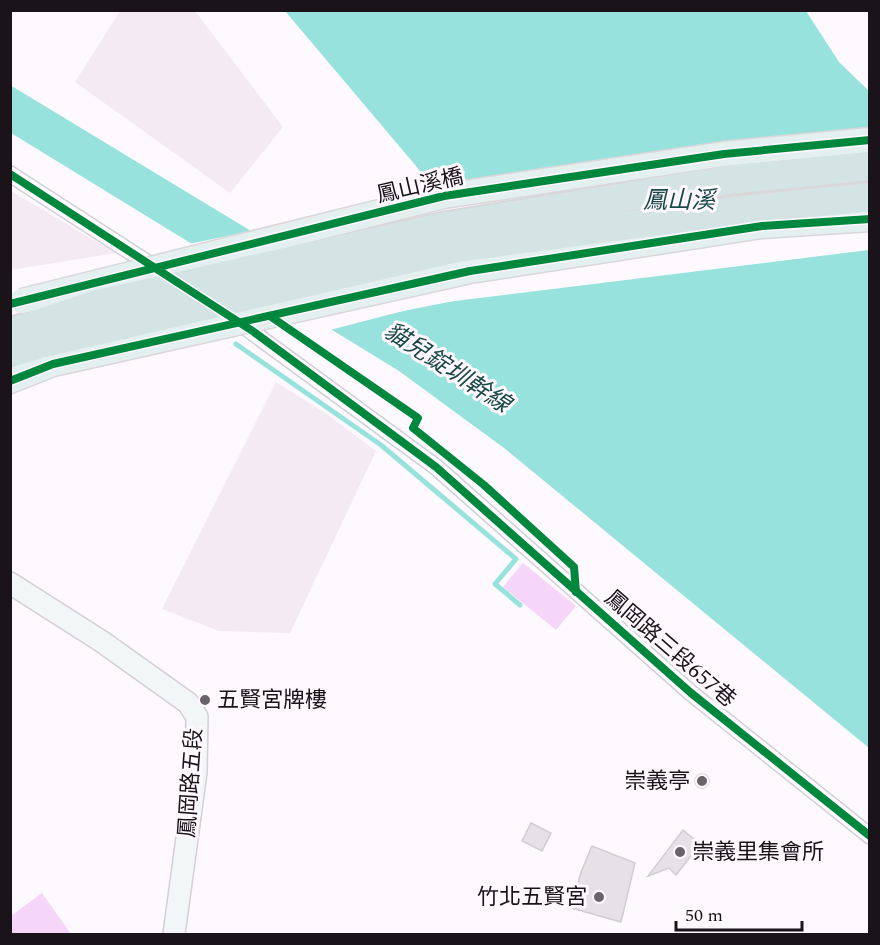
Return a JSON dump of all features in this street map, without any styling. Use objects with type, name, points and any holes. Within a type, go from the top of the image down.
[{"type":"highway","name":"鳳山溪橋","points":[[29,328],[94,305],[442,227],[728,180],[870,166]]},
{"type":"highway","points":[[10,353],[29,328],[457,248],[743,210],[870,197]]},
{"type":"main road","name":"鳳山溪橋","points":[[29,328],[444,196],[724,154],[870,140]]},
{"type":"main road","points":[[10,381],[29,328],[470,271],[762,226],[870,219]]},
{"type":"street","name":"鳳岡路三段657巷","points":[[10,174],[254,332],[436,467],[691,693],[870,836]]},
{"type":"street","name":"鳳岡路五段","points":[[10,583],[101,641],[188,703],[196,717],[194,799],[174,934]]},
{"type":"shaded area","points":[[120,11],[195,11],[283,127],[230,193],[75,82]]},
{"type":"shaded area","points":[[11,191],[116,253],[11,270]]},
{"type":"shaded area","points":[[276,382],[328,415],[376,451],[290,633],[219,631],[162,609]]},
{"type":"shaded area","points":[[523,563],[576,606],[556,630],[503,587]]},
{"type":"shaded area","points":[[42,893],[71,934],[11,934],[11,916]]},
{"type":"water","name":"鳳山溪","points":[[285,11],[806,11],[839,62],[869,91],[869,748],[504,448],[399,371],[11,133],[10,85],[388,314],[509,290],[416,166]]},
{"type":"pier","points":[[869,130],[869,250],[430,304],[326,331],[184,245],[256,230],[389,311],[504,288],[432,194]]},
{"type":"building","name":"崇義亭","points":[[702,774],[707,776],[709,781],[707,786],[702,788],[697,786],[695,781],[697,776]]},
{"type":"building","points":[[531,823],[551,833],[542,851],[522,841]]},
{"type":"building","name":"崇義里集會所","points":[[683,830],[700,844],[676,875],[669,868],[648,876]]},
{"type":"building","points":[[592,846],[635,863],[621,922],[571,908],[581,872]]},
{"type":"waterway","points":[[236,344],[381,445],[516,559],[495,584],[520,605]]},
{"type":"cycle path","points":[[10,304],[444,196],[724,154],[870,140]]},
{"type":"cycle path","points":[[10,174],[254,332],[436,467],[691,693],[870,836]]},
{"type":"cycle path","points":[[10,381],[53,364],[470,271],[762,226],[870,219]]},
{"type":"cycle path","points":[[270,316],[418,418],[413,428],[484,485],[574,567],[576,592]]},
{"type":"place","name":"五賢宮牌樓","points":[[205,700]]},
{"type":"place","name":"崇義亭","points":[[702,781]]},
{"type":"place","name":"崇義里集會所","points":[[680,852]]},
{"type":"place","name":"竹北五賢宮","points":[[599,897]]},
{"type":"water label","name":"貓兒錠圳幹線","points":[[447,368]]}]
